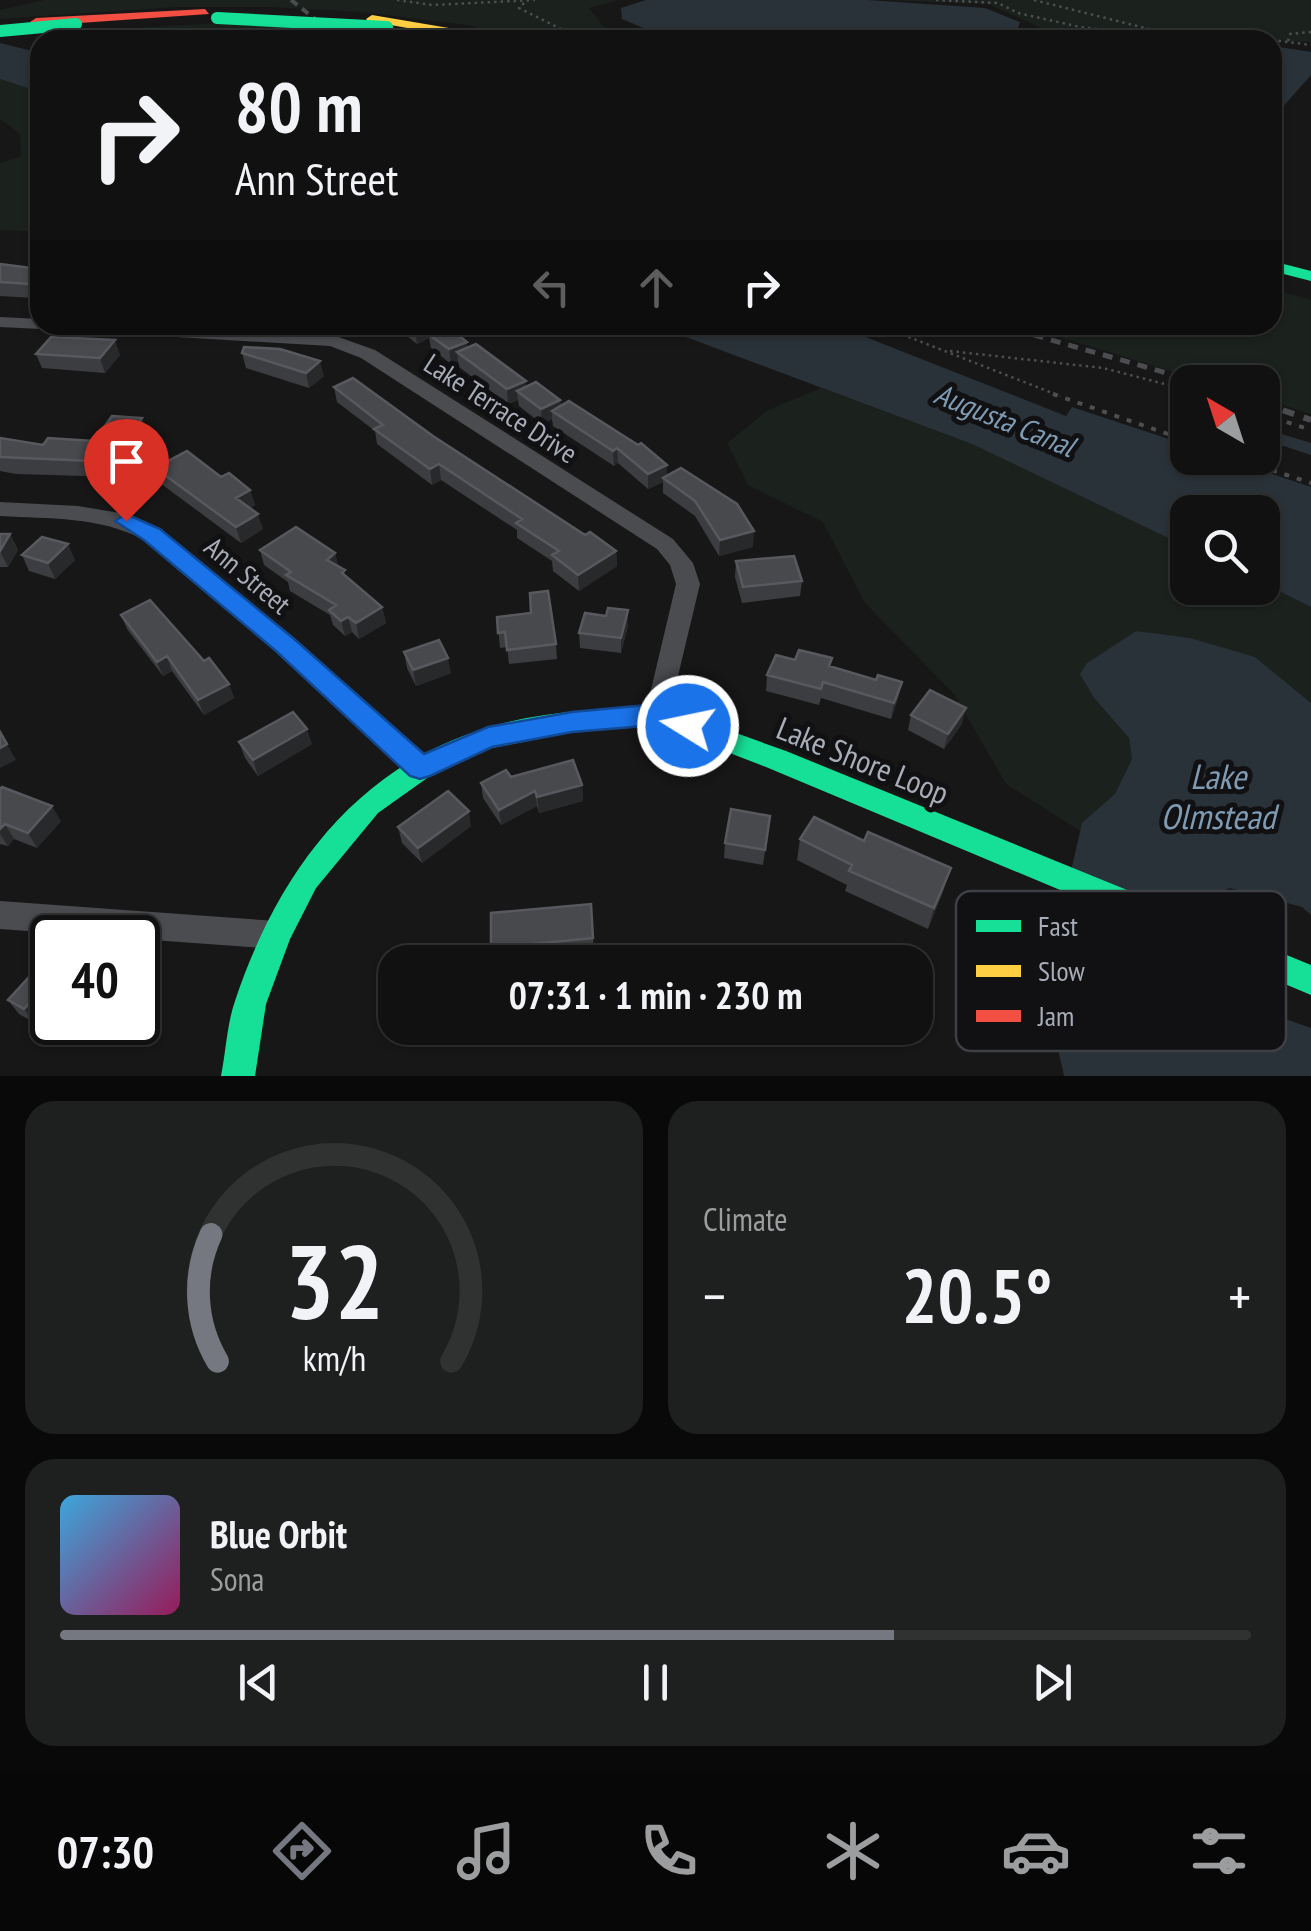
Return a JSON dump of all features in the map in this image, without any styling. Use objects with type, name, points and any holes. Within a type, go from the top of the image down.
[{"type":"main road","points":[[0,28],[211,15]]},
{"type":"main road","points":[[0,28],[52,21],[211,15],[380,23],[428,30]]},
{"type":"main road","points":[[380,23],[413,30]]},
{"type":"main road","points":[[1282,257],[1311,265]]},
{"type":"main road","points":[[1282,269],[1311,276]]},
{"type":"main road","name":"Lake Shore Loop","points":[[238,1076],[250,1004],[276,935],[306,879],[332,843],[368,805],[420,768],[488,738],[572,722],[658,715],[1098,891]]},
{"type":"main road","name":"Lake Shore Loop","points":[[1286,970],[1311,980]]},
{"type":"street","points":[[0,322],[30,324]]},
{"type":"street","name":"Lake Terrace Drive","points":[[220,335],[333,342],[368,354],[665,544],[682,562],[688,584],[658,715]]},
{"type":"street","name":"Ann Street","points":[[0,509],[78,513],[126,521],[152,535],[284,644],[420,768]]},
{"type":"street","points":[[0,915],[276,935]]},
{"type":"path","points":[[397,0],[432,5],[534,0]]},
{"type":"path","points":[[936,0],[998,3],[1018,13],[1104,30]]},
{"type":"path","points":[[1034,0],[1154,30]]},
{"type":"path","points":[[529,1],[519,8],[568,30]]},
{"type":"path","points":[[1288,42],[1290,34],[1311,32]]},
{"type":"path","points":[[1282,41],[1311,45]]},
{"type":"path","points":[[904,335],[1170,435]]},
{"type":"path","points":[[940,349],[1103,368],[1170,385]]},
{"type":"path","points":[[1280,420],[1311,430]]},
{"type":"path","points":[[1280,473],[1311,484]]},
{"type":"shaded area","points":[[44,0],[618,0],[589,8],[604,27],[615,30],[488,30],[361,12],[269,7],[176,7],[0,19],[0,10]]},
{"type":"shaded area","points":[[884,0],[1311,0],[1311,42],[1282,42],[1282,30],[1054,30],[1041,28],[988,4]]},
{"type":"shaded area","points":[[219,23],[336,30],[96,30]]},
{"type":"shaded area","points":[[0,79],[30,89],[30,232],[0,230],[0,163],[21,156],[20,134],[0,119]]},
{"type":"shaded area","points":[[1282,292],[1311,300],[1311,414],[1280,404],[1280,365],[1170,365],[1170,371],[1053,335],[1282,335]]},
{"type":"shaded area","points":[[821,388],[972,444],[1170,539],[1170,605],[1280,605],[1280,592],[1311,607],[1311,703],[1255,657],[1136,631],[1087,663],[1094,698],[1129,738],[1132,759],[1115,794],[1080,831],[1006,784],[954,694],[865,603],[823,522],[748,485],[727,443],[768,410]]},
{"type":"water","points":[[646,0],[867,0],[985,8],[1020,22],[1017,30],[648,30],[622,19],[621,8]]},
{"type":"water","points":[[0,43],[30,50],[30,89],[0,79]]},
{"type":"water","points":[[1282,47],[1311,52],[1311,75],[1282,108]]},
{"type":"water","name":"Augusta Canal","points":[[681,335],[860,335],[1066,416],[1072,407],[1170,439],[1170,475],[1275,475],[1311,487],[1311,607],[1280,592],[1280,495],[1170,495],[1170,539],[972,444]]},
{"type":"water","name":"Lake Olmstead","points":[[1136,631],[1190,638],[1255,657],[1311,703],[1311,915],[1302,907],[1286,903],[1286,891],[1066,891],[1082,823],[1115,794],[1132,759],[1129,738],[1094,698],[1080,674],[1087,663]]},
{"type":"water","name":"Lake Olmstead","points":[[1286,1019],[1311,1028],[1311,1076],[1064,1076],[1058,1051],[1286,1051]]},
{"type":"building","points":[[0,264],[30,268],[30,284],[0,282]]},
{"type":"building","points":[[429,335],[458,335],[467,342],[449,349]]},
{"type":"building","points":[[51,337],[115,340],[100,358],[36,354]]},
{"type":"building","points":[[476,344],[526,381],[507,389],[457,352]]},
{"type":"building","points":[[244,347],[280,349],[320,361],[306,373],[242,353]]},
{"type":"building","points":[[353,378],[433,436],[616,551],[578,575],[552,555],[559,551],[516,523],[522,519],[439,464],[430,469],[374,429],[383,425],[334,387]]},
{"type":"building","points":[[536,382],[560,400],[541,409],[517,391]]},
{"type":"building","points":[[569,401],[638,445],[641,443],[667,465],[648,474],[617,448],[613,451],[552,411]]},
{"type":"building","points":[[112,416],[142,418],[114,462],[0,457],[0,438],[43,445],[48,438],[94,441]]},
{"type":"building","points":[[187,451],[221,477],[229,473],[250,490],[236,498],[258,514],[236,527],[155,468]]},
{"type":"building","points":[[681,468],[737,504],[754,531],[720,540],[695,501],[663,478]]},
{"type":"building","points":[[296,527],[335,553],[327,560],[345,570],[342,573],[382,607],[356,623],[348,617],[341,621],[329,610],[336,605],[286,575],[291,572],[260,550]]},
{"type":"building","points":[[0,534],[10,534],[0,551]]},
{"type":"building","points":[[42,537],[68,544],[48,563],[22,555]]},
{"type":"building","points":[[794,556],[802,581],[743,587],[736,561]]},
{"type":"building","points":[[548,591],[556,644],[507,650],[505,632],[498,633],[497,617],[531,613],[530,593]]},
{"type":"building","points":[[150,600],[204,661],[209,658],[229,684],[198,700],[167,656],[157,662],[121,615]]},
{"type":"building","points":[[608,608],[628,610],[621,638],[579,633],[585,613],[606,616]]},
{"type":"building","points":[[439,640],[448,658],[413,670],[404,652]]},
{"type":"building","points":[[799,650],[832,658],[829,666],[876,680],[878,675],[902,682],[894,703],[823,682],[821,689],[767,675],[776,655],[795,660]]},
{"type":"building","points":[[930,690],[966,708],[948,734],[911,715]]},
{"type":"building","points":[[293,712],[307,729],[253,760],[239,742]]},
{"type":"building","points":[[573,760],[582,785],[537,797],[535,791],[499,810],[481,783],[506,770],[511,777]]},
{"type":"building","points":[[2,787],[52,806],[28,833],[5,824],[0,829]]},
{"type":"building","points":[[448,791],[469,811],[418,848],[398,827]]},
{"type":"building","points":[[731,809],[770,816],[765,850],[725,843]]},
{"type":"building","points":[[814,817],[864,841],[868,832],[951,868],[934,908],[849,871],[852,865],[800,839]]},
{"type":"building","points":[[591,904],[593,938],[491,945],[491,913]]},
{"type":"building","points":[[30,976],[30,1002],[24,1009],[8,1000]]},
{"type":"waterway","points":[[1280,439],[1311,449]]},
{"type":"railway","points":[[291,0],[329,30]]},
{"type":"railway","points":[[1034,335],[1170,374]]},
{"type":"railway","points":[[1280,409],[1311,420]]},
{"type":"traffic: fast","points":[[217,18],[387,27]]},
{"type":"traffic: fast","points":[[0,31],[76,24]]},
{"type":"traffic: fast","points":[[1282,269],[1311,276]]},
{"type":"traffic: fast","points":[[238,1076],[250,1004],[276,935],[306,879],[368,805],[420,768],[488,738],[572,722],[658,715],[776,759],[1096,891]]},
{"type":"traffic: fast","points":[[1286,970],[1311,980]]},
{"type":"traffic: slow","points":[[372,19],[437,30]]},
{"type":"traffic: jam","points":[[36,22],[205,12]]},
{"type":"route","points":[[126,521],[152,535],[284,644],[420,768],[488,738],[572,722],[658,715],[688,726]]}]
